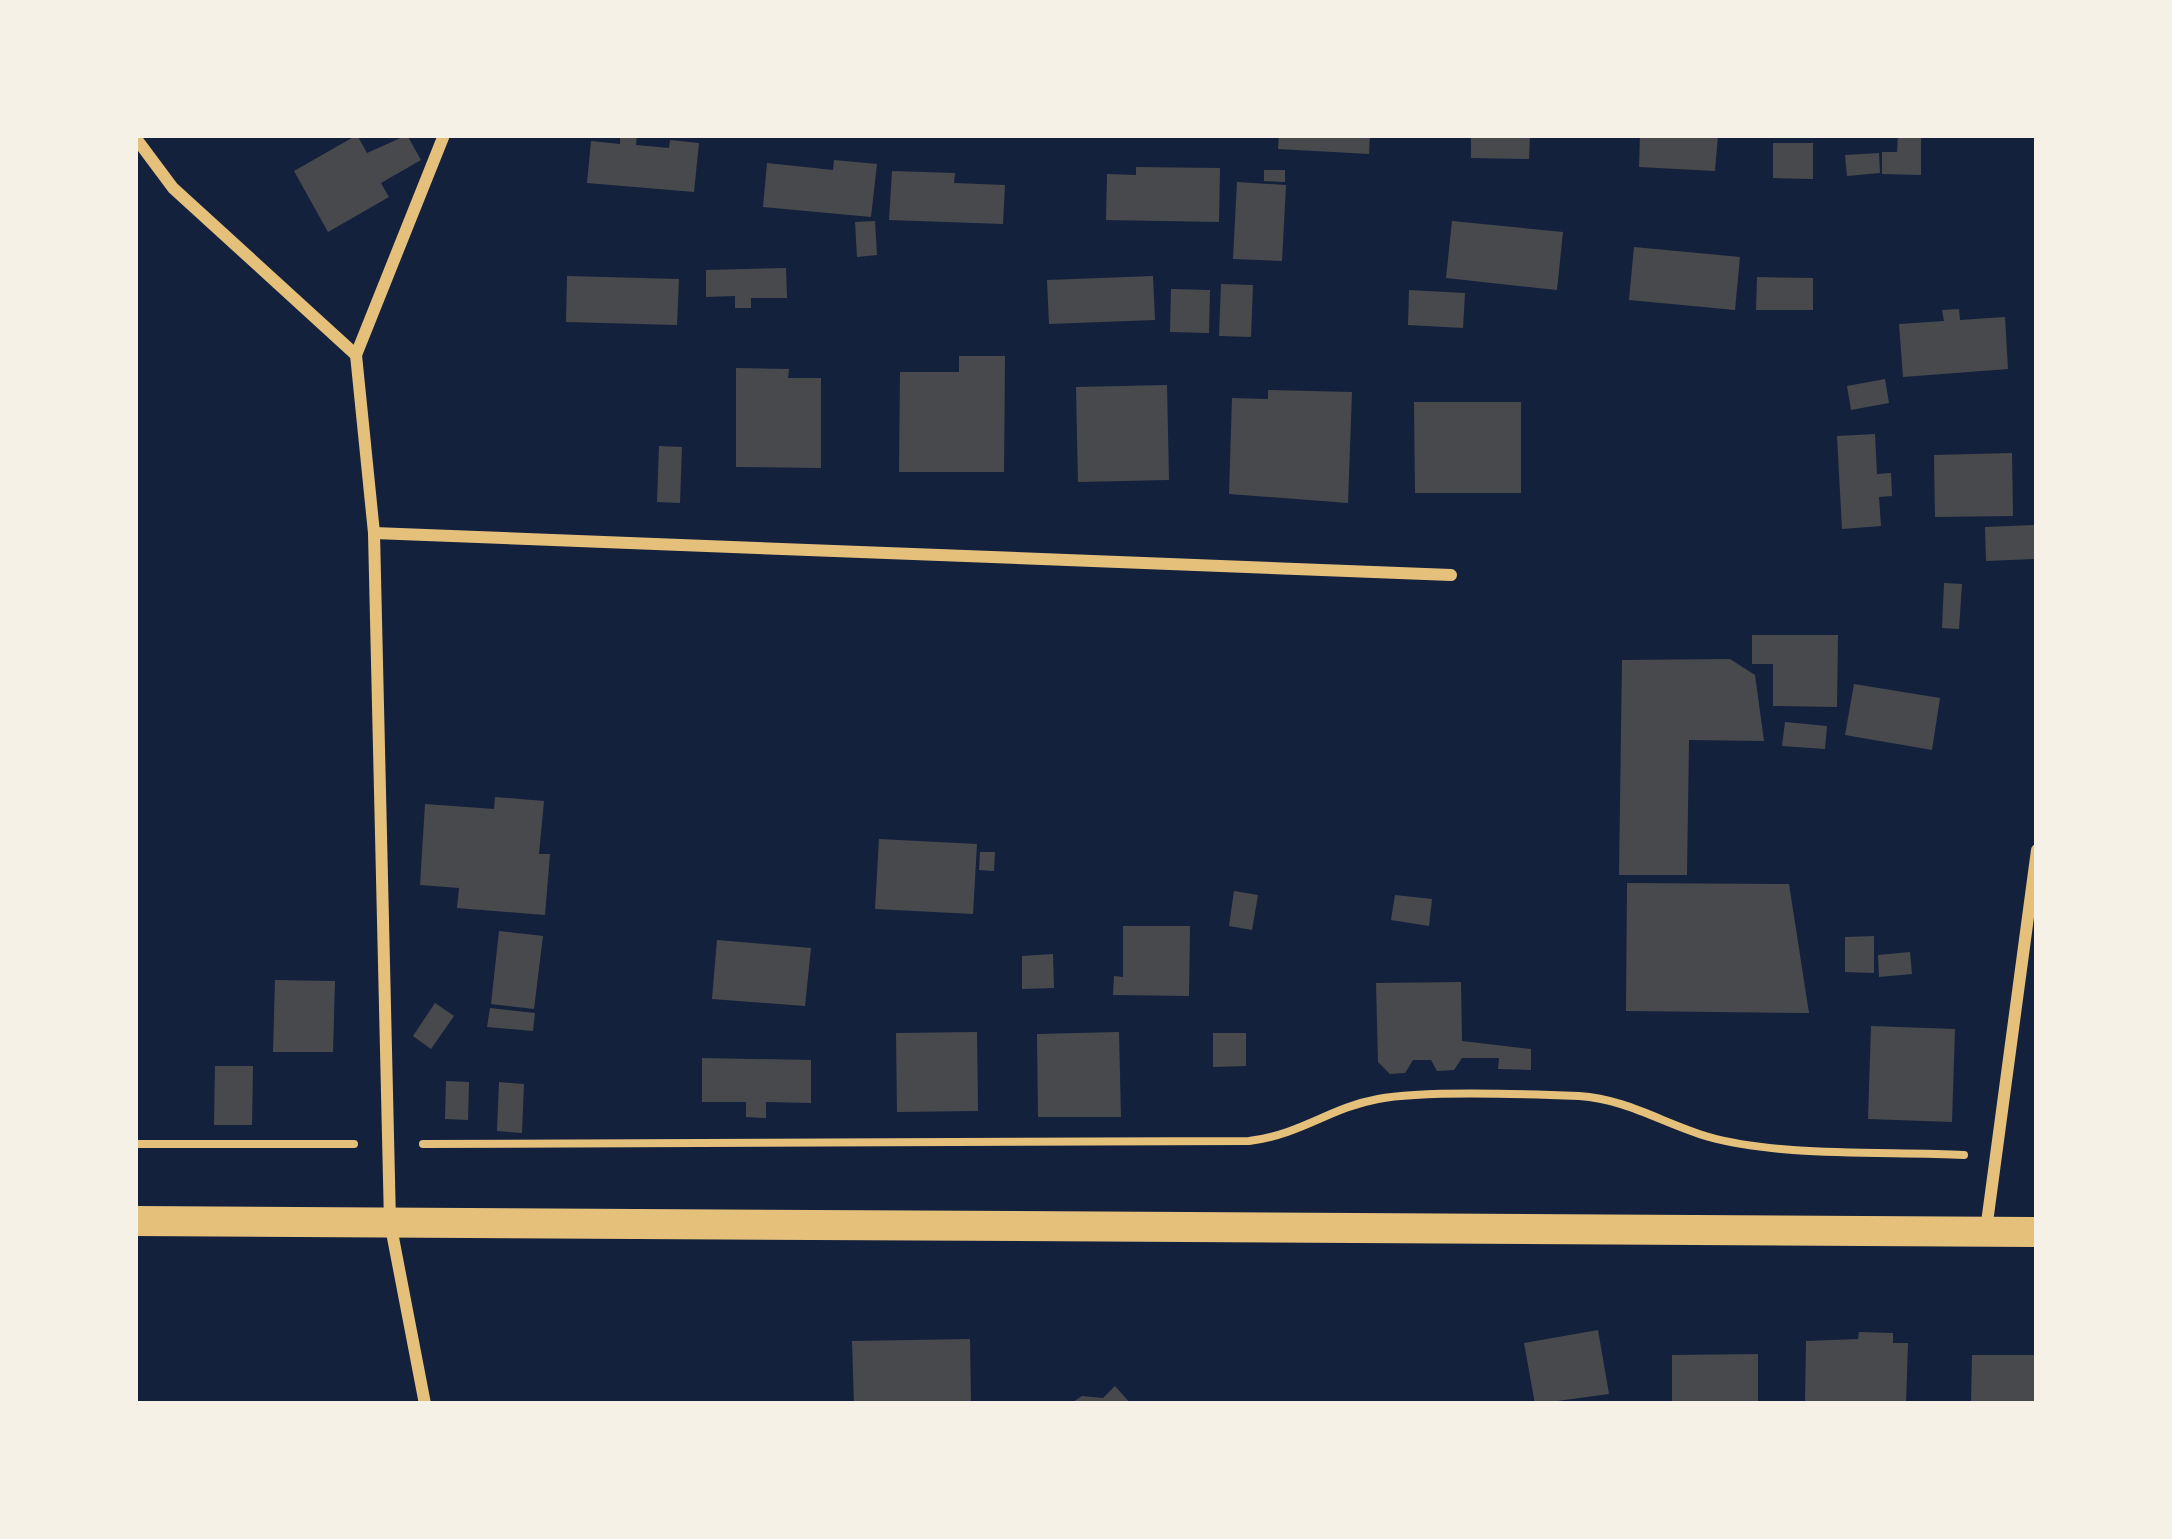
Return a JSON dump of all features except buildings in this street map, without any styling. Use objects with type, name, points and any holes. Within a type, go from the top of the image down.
[{"type":"main road","points":[[135,1221],[2037,1232]]},
{"type":"street","points":[[425,1404],[390,1222],[374,533],[356,355],[444,135]]},
{"type":"street","points":[[135,136],[173,188],[356,355]]},
{"type":"street","points":[[374,533],[1450,575]]},
{"type":"street","points":[[1986,1232],[2037,850]]},
{"type":"path","points":[[135,1144],[1249,1141],[1290,1136],[1335,1112],[1379,1098],[1581,1096],[1630,1104],[1710,1138],[1754,1145],[1996,1155]]}]
